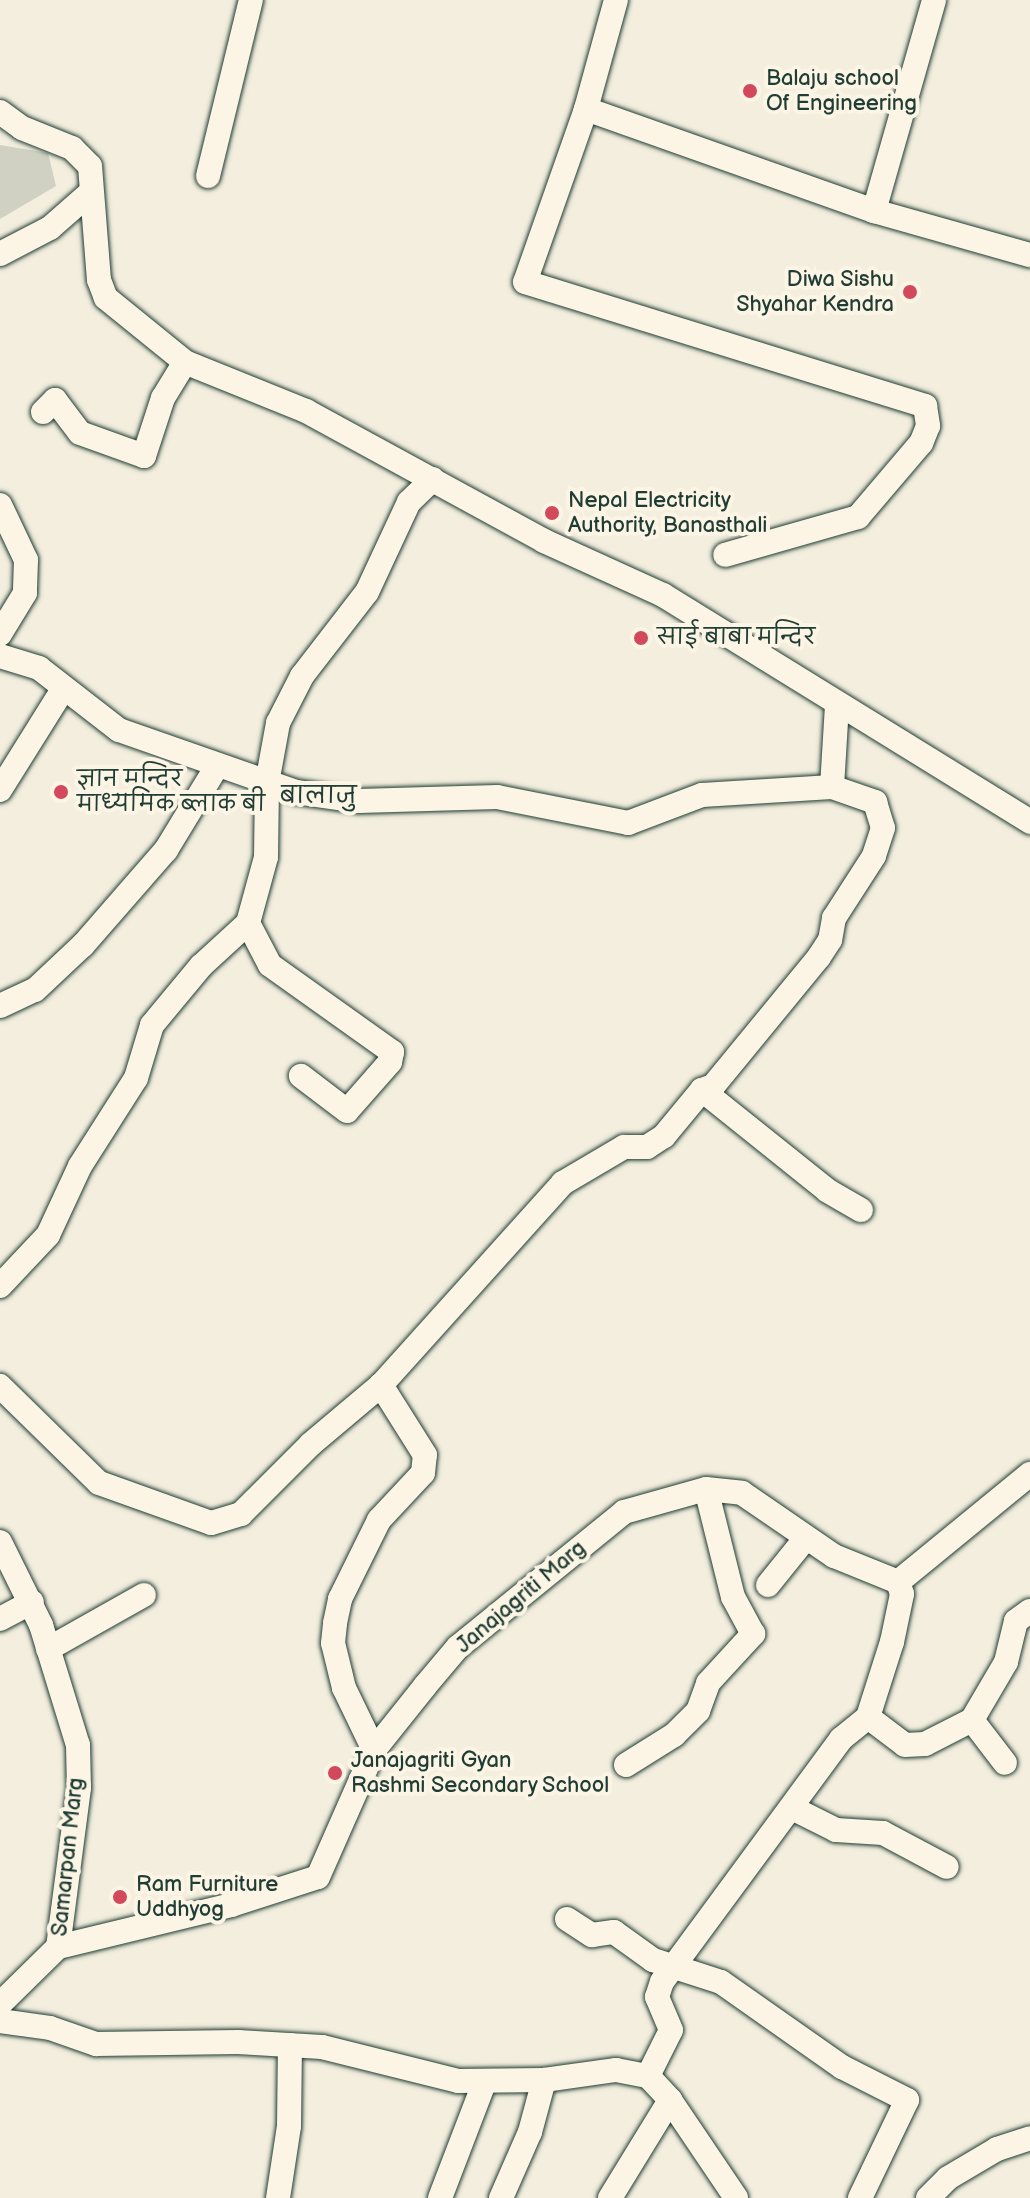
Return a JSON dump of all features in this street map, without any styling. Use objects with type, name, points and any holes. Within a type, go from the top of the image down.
[{"type":"street","points":[[208,176],[251,0]]},
{"type":"street","points":[[616,0],[586,109],[525,282],[925,406],[928,426],[921,443],[858,517],[725,555]]},
{"type":"street","points":[[874,211],[934,0]]},
{"type":"street","points":[[586,109],[874,211],[1030,255]]},
{"type":"street","points":[[0,112],[22,128],[72,148],[90,166],[99,280],[106,298],[185,362],[306,411],[544,541],[663,595],[1030,822]]},
{"type":"street","points":[[0,254],[50,228],[91,192]]},
{"type":"street","points":[[43,412],[55,400],[80,433],[144,456],[163,398],[185,362]]},
{"type":"street","points":[[0,1286],[48,1235],[80,1166],[136,1078],[152,1025],[201,966],[248,923],[266,857],[267,783],[278,723],[302,676],[367,592],[409,502],[433,479]]},
{"type":"street","points":[[0,505],[26,560],[25,593],[0,634]]},
{"type":"street","points":[[0,656],[39,668],[119,730],[267,783],[359,801],[497,797],[628,823],[702,795],[832,787],[875,802],[883,828],[874,856],[834,918],[830,940],[731,1066],[702,1090],[664,1136],[647,1147],[624,1147],[563,1183],[381,1385],[311,1444],[241,1514],[211,1523],[99,1483],[0,1386]]},
{"type":"street","points":[[0,790],[63,689]]},
{"type":"street","points":[[832,787],[837,705]]},
{"type":"street","points":[[0,1006],[35,990],[83,945],[166,850],[217,766]]},
{"type":"street","points":[[248,923],[270,965],[392,1052],[390,1062],[347,1111],[301,1076]]},
{"type":"street","points":[[702,1090],[828,1191],[861,1210]]},
{"type":"street","points":[[374,1750],[344,1688],[333,1643],[335,1623],[340,1599],[379,1520],[423,1473],[425,1455],[381,1385]]},
{"type":"street","points":[[648,2076],[671,2030],[657,1997],[672,1967],[794,1809],[841,1739],[868,1717],[892,1642],[902,1594],[898,1582],[1030,1474]]},
{"type":"street","points":[[626,1765],[674,1735],[698,1711],[708,1683],[753,1634],[733,1597],[706,1489]]},
{"type":"street","name":"Janajagriti Marg","points":[[58,1947],[231,1905],[318,1877],[374,1750],[458,1647],[624,1512],[706,1489],[742,1493],[805,1539],[898,1582]]},
{"type":"street","points":[[768,1585],[805,1539]]},
{"type":"street","name":"Samarpan Marg","points":[[0,1542],[32,1602],[78,1745],[79,1788],[58,1947]]},
{"type":"street","points":[[48,1649],[144,1595]]},
{"type":"street","points":[[0,1619],[32,1602]]},
{"type":"street","points":[[868,1717],[905,1745],[925,1744],[972,1720],[1006,1662],[1016,1621],[1030,1611]]},
{"type":"street","points":[[972,1720],[1005,1763]]},
{"type":"street","points":[[794,1809],[836,1830],[883,1833],[947,1867]]},
{"type":"street","points":[[567,1919],[592,1935],[614,1932],[672,1967],[721,1982],[842,2067],[907,2100],[860,2198]]},
{"type":"street","points":[[0,2004],[58,1947]]},
{"type":"street","points":[[0,2021],[50,2028],[96,2044],[322,2047],[458,2081],[544,2080],[603,2070],[648,2076],[670,2100],[736,2198]]},
{"type":"street","points":[[278,2198],[289,2126],[290,2045]]},
{"type":"street","points":[[501,2198],[530,2132],[544,2080]]},
{"type":"street","points":[[440,2198],[485,2081]]},
{"type":"street","points":[[610,2198],[670,2100]]},
{"type":"street","points":[[928,2198],[948,2178],[997,2149],[1030,2138]]},
{"type":"shaded area","points":[[0,145],[48,153],[56,186],[0,219]]},
{"type":"place","name":"Balaju school Of Engineering","points":[[750,91]]},
{"type":"place","name":"Diwa Sishu Shyahar Kendra","points":[[910,292]]},
{"type":"place","name":"Nepal Electricity Authority, Banasthali","points":[[552,513]]},
{"type":"place","name":"साई बाबा मन्दिर","points":[[641,638]]},
{"type":"place","name":"ज्ञान मन्दिर माध्यमिक ब्लाक बी","points":[[61,792]]},
{"type":"place","name":"Janajagriti Gyan Rashmi Secondary School","points":[[335,1773]]},
{"type":"place","name":"Ram Furniture Uddhyog","points":[[120,1897]]},
{"type":"district","name":"बालाजु","points":[[318,796]]}]
